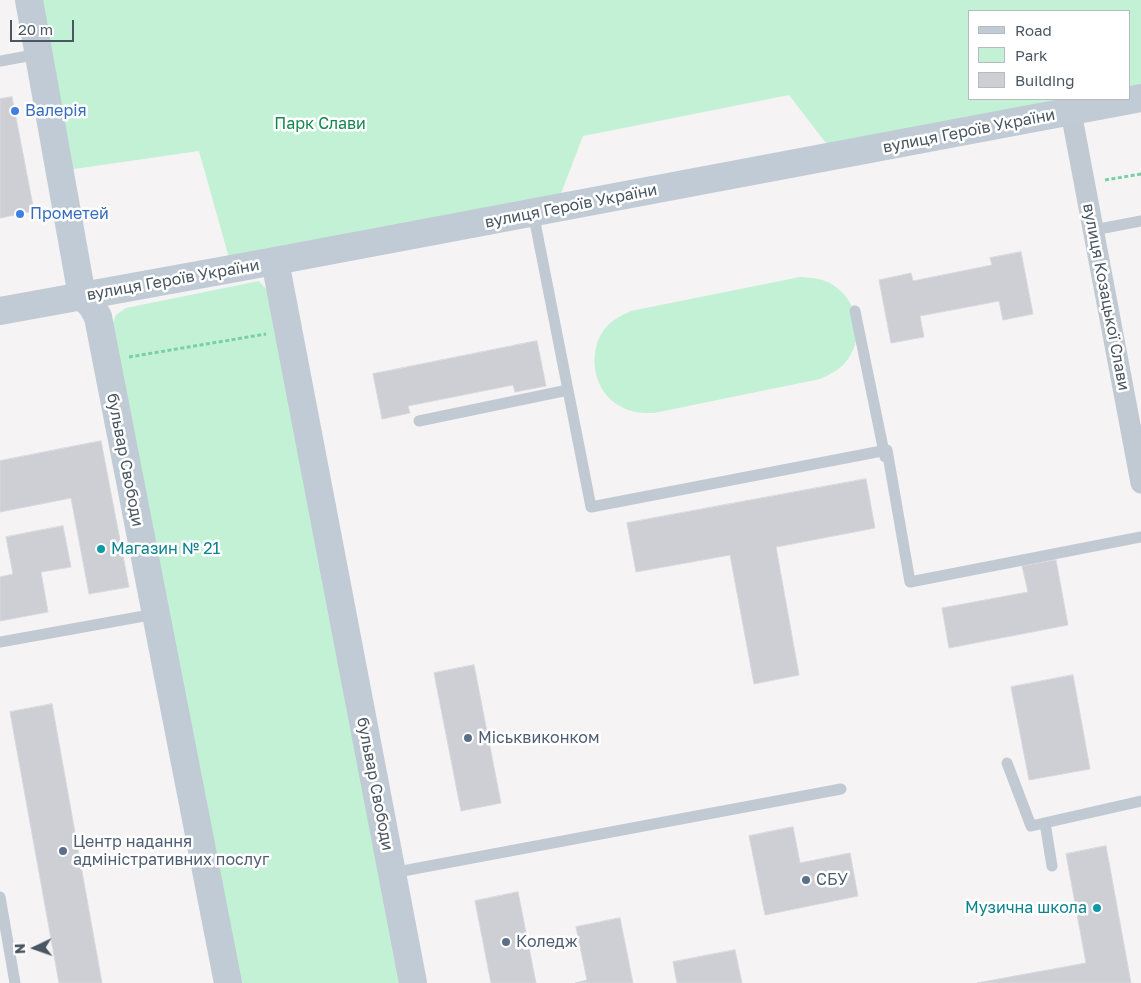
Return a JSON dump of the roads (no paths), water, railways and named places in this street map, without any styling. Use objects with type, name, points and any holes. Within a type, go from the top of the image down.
[{"type":"street","name":"бульвар Свободи","points":[[29,0],[82,296],[92,306],[98,316],[228,983]]},
{"type":"street","name":"вулиця Героїв України","points":[[0,311],[1141,98]]},
{"type":"street","name":"вулиця Козацької Слави","points":[[1071,112],[1141,483]]},
{"type":"street","name":"бульвар Свободи","points":[[275,261],[413,983]]},
{"type":"lane","points":[[0,61],[39,54]]},
{"type":"lane","points":[[533,212],[590,507],[886,450],[910,582]]},
{"type":"lane","points":[[1094,230],[1141,220]]},
{"type":"lane","points":[[855,311],[910,582]]},
{"type":"lane","points":[[419,421],[568,390]]},
{"type":"lane","points":[[910,582],[1141,537]]},
{"type":"lane","points":[[0,642],[155,614]]},
{"type":"lane","points":[[1007,763],[1030,826],[1141,801]]},
{"type":"lane","points":[[392,873],[841,789]]},
{"type":"lane","points":[[1045,823],[1052,866]]},
{"type":"lane","points":[[0,897],[15,983]]},
{"type":"place","name":"Валерія","points":[[15,111]]},
{"type":"place","name":"Прометей","points":[[20,214]]},
{"type":"place","name":"Магазин № 21","points":[[101,549]]},
{"type":"place","name":"Міськвиконком","points":[[468,738]]},
{"type":"place","name":"Центр надання адміністративних послуг","points":[[63,851]]},
{"type":"place","name":"СБУ","points":[[806,880]]},
{"type":"place","name":"Музична школа","points":[[1097,908]]},
{"type":"place","name":"Коледж","points":[[506,942]]},
{"type":"park label","name":"Парк Слави","points":[[320,124]]}]
